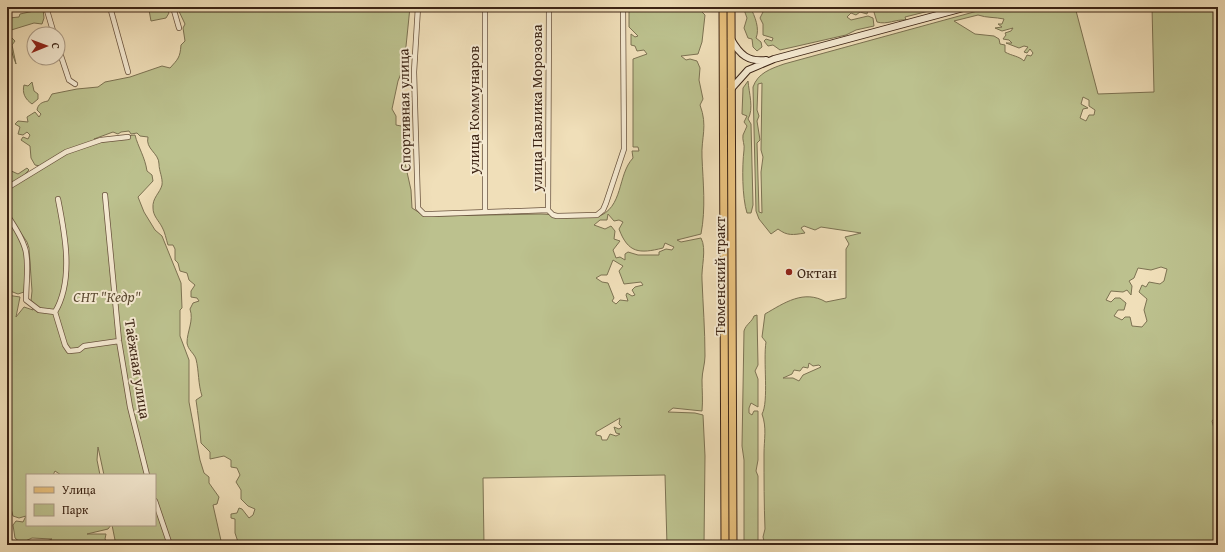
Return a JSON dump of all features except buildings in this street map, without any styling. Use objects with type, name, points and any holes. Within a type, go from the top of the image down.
[{"type":"main road","name":"Тюменский тракт","points":[[723,7],[725,545]]},
{"type":"main road","name":"Тюменский тракт","points":[[731,7],[733,545]]},
{"type":"street","points":[[46,7],[52,26]]},
{"type":"street","points":[[110,7],[128,72]]},
{"type":"street","points":[[173,7],[179,28]]},
{"type":"street","name":"Спортивная улица","points":[[418,7],[414,79],[418,208],[421,212],[432,214],[485,212]]},
{"type":"street","name":"улица Коммунаров","points":[[484,7],[485,212]]},
{"type":"street","name":"улица Павлика Морозова","points":[[548,210],[549,7]]},
{"type":"street","points":[[485,212],[548,210],[552,215],[557,216],[600,214],[606,203],[624,149],[623,7]]},
{"type":"street","points":[[731,89],[748,70],[774,59],[967,7]]},
{"type":"street","points":[[731,38],[736,49],[745,58],[754,61],[774,59]]},
{"type":"street","points":[[64,66],[69,80],[75,84]]},
{"type":"street","points":[[7,188],[66,152],[101,140],[128,137]]},
{"type":"street","name":"Таёжная улица","points":[[105,195],[119,341],[130,407],[147,474]]},
{"type":"street","points":[[58,199],[64,231],[65,275],[61,302],[55,312],[65,345],[69,351],[79,350],[84,346],[94,344],[119,341]]},
{"type":"street","points":[[7,215],[22,238],[27,254],[28,270],[26,300],[39,310],[55,312]]},
{"type":"street","points":[[156,504],[170,545]]},
{"type":"green space","points":[[153,7],[166,8],[169,13],[166,18],[151,21],[149,10]]},
{"type":"green space","name":"СНТ \"Кедр\"","points":[[177,7],[410,7],[404,66],[398,81],[392,109],[396,116],[396,125],[401,126],[404,129],[403,136],[406,141],[404,145],[407,154],[405,163],[411,190],[412,208],[423,215],[436,216],[541,214],[597,217],[606,213],[612,206],[616,199],[624,173],[633,158],[632,151],[639,151],[638,147],[633,147],[633,59],[647,54],[644,50],[637,51],[635,46],[631,45],[631,34],[635,37],[638,36],[629,27],[629,7],[705,7],[702,12],[705,15],[702,42],[698,54],[681,56],[686,60],[690,59],[697,61],[700,68],[699,80],[703,99],[700,105],[704,119],[702,150],[704,196],[703,224],[701,234],[677,240],[681,242],[701,238],[704,248],[702,275],[705,362],[702,377],[702,411],[673,408],[668,412],[695,413],[703,415],[705,456],[704,545],[667,545],[665,475],[483,478],[484,545],[239,545],[235,533],[235,519],[231,518],[231,514],[237,513],[239,508],[242,509],[249,518],[253,515],[255,509],[248,506],[241,499],[241,490],[236,482],[240,475],[237,468],[231,467],[231,460],[224,456],[210,459],[210,452],[201,443],[196,400],[202,396],[196,359],[187,343],[191,322],[190,309],[193,303],[199,301],[197,298],[191,297],[191,291],[195,285],[189,280],[187,273],[180,271],[178,263],[175,260],[175,249],[173,245],[168,245],[163,229],[154,214],[153,204],[162,185],[157,157],[148,145],[148,137],[140,136],[137,133],[131,134],[129,131],[118,134],[113,132],[94,139],[135,135],[145,161],[147,171],[152,175],[153,181],[138,197],[144,212],[155,230],[162,236],[181,283],[182,308],[180,310],[180,336],[189,360],[189,402],[200,460],[204,473],[209,477],[209,483],[219,497],[217,504],[213,505],[222,545],[116,545],[112,526],[156,526],[156,474],[104,474],[98,447],[97,460],[100,474],[60,474],[55,471],[54,474],[26,474],[26,516],[19,518],[13,516],[7,494],[7,338],[11,325],[7,324],[7,295],[20,297],[16,317],[24,307],[33,310],[34,303],[31,301],[32,291],[29,248],[27,242],[7,212],[7,169],[18,174],[27,168],[29,170],[23,176],[40,166],[35,165],[31,158],[30,146],[21,140],[23,137],[28,139],[30,135],[27,132],[23,135],[18,134],[20,127],[15,124],[18,121],[28,122],[27,117],[35,112],[39,117],[41,114],[37,110],[38,106],[48,101],[52,94],[98,87],[105,82],[130,77],[162,66],[170,68],[178,58],[181,45],[185,41],[183,28],[185,24]],"holes":[[[608,214],[614,221],[619,220],[623,222],[619,229],[622,237],[626,243],[635,250],[655,250],[663,248],[665,243],[674,247],[672,250],[666,249],[659,252],[659,255],[638,255],[628,252],[625,254],[625,260],[620,257],[616,258],[613,250],[620,241],[614,239],[615,231],[611,226],[605,229],[594,225],[600,220],[607,220]],[[613,260],[623,266],[619,271],[624,284],[641,282],[643,285],[635,287],[632,290],[635,295],[632,296],[627,293],[626,295],[628,301],[620,300],[616,304],[612,301],[614,298],[608,283],[602,282],[596,278],[601,275],[607,275]],[[620,418],[619,424],[622,427],[619,429],[614,427],[616,433],[620,434],[616,436],[610,434],[607,440],[602,440],[601,436],[596,435],[596,432]]]},
{"type":"green space","points":[[743,7],[750,7],[755,18],[757,27],[756,38],[761,42],[762,47],[757,51],[753,47],[752,39],[748,38],[744,28],[747,18]]},
{"type":"green space","points":[[758,7],[865,7],[868,10],[867,14],[860,12],[856,15],[851,13],[847,17],[851,20],[868,16],[873,18],[874,26],[856,30],[846,35],[780,50],[773,45],[768,46],[764,41],[766,39],[772,41],[773,38],[763,35],[763,24],[760,18],[763,12],[761,8],[759,11]]},
{"type":"green space","points":[[874,7],[945,7],[905,17],[906,20],[881,23],[877,22],[873,9]]},
{"type":"green space","points":[[992,7],[1075,7],[1098,94],[1154,92],[1152,7],[1218,7],[1218,414],[1212,421],[1216,435],[1218,426],[1218,545],[1211,545],[1211,543],[1209,545],[765,545],[763,537],[765,529],[765,429],[762,414],[766,391],[766,342],[762,337],[765,314],[787,302],[802,297],[818,298],[826,302],[846,298],[846,249],[849,244],[845,237],[861,233],[821,227],[815,230],[804,226],[801,228],[805,233],[790,234],[784,233],[778,229],[771,234],[759,219],[756,211],[753,87],[761,75],[784,64]],"holes":[[[978,15],[1004,19],[1002,24],[998,24],[1002,27],[995,28],[1002,31],[1013,28],[1011,31],[1005,33],[1006,35],[1003,39],[1009,40],[1012,43],[1006,43],[1019,48],[1024,46],[1028,47],[1024,52],[1027,53],[1030,49],[1033,53],[1031,56],[1027,55],[1024,61],[1005,52],[1005,45],[1000,44],[999,39],[994,36],[975,34],[954,21]],[[762,83],[762,213],[759,212],[757,143],[760,140],[757,121],[759,116],[757,110],[758,84]],[[1083,97],[1089,100],[1089,106],[1095,110],[1094,115],[1089,115],[1086,121],[1080,118],[1083,109],[1088,108],[1081,104]],[[1161,267],[1167,269],[1164,281],[1160,284],[1149,282],[1146,287],[1142,285],[1139,292],[1147,299],[1144,310],[1147,321],[1142,327],[1132,326],[1130,317],[1125,317],[1122,320],[1114,316],[1118,310],[1124,310],[1126,303],[1120,298],[1115,298],[1111,302],[1106,300],[1111,291],[1123,292],[1127,290],[1131,295],[1132,286],[1129,281],[1134,278],[1138,268],[1151,270]],[[809,363],[813,366],[819,365],[821,367],[803,375],[799,381],[793,378],[783,378],[792,374],[794,370],[800,371],[803,367],[808,368]]]},
{"type":"green space","points":[[43,9],[44,18],[42,24],[34,23],[8,31],[9,35],[15,41],[12,45],[16,64],[7,39],[7,15],[9,18],[19,17],[20,14]]},
{"type":"green space","points":[[748,81],[751,101],[751,111],[748,119],[751,124],[753,205],[751,213],[747,213],[745,206],[743,182],[743,134],[747,126],[744,122],[747,116],[742,114],[743,88]]},
{"type":"green space","points":[[32,82],[34,91],[38,94],[38,99],[32,104],[26,98],[23,91],[24,85],[28,86]]},
{"type":"green space","points":[[7,219],[20,239],[26,255],[24,292],[18,294],[7,291]]},
{"type":"green space","points":[[757,315],[758,365],[755,371],[758,379],[758,407],[751,403],[749,413],[752,415],[754,411],[758,411],[758,460],[756,471],[758,476],[758,545],[744,545],[744,460],[742,446],[744,331],[754,316]]},
{"type":"green space","points":[[26,516],[26,526],[110,526],[108,529],[87,534],[106,534],[105,539],[109,545],[28,545],[52,539],[32,538],[21,543],[15,538],[13,525],[16,521],[23,522]]},
{"type":"place","name":"Октан","points":[[789,272]]}]
